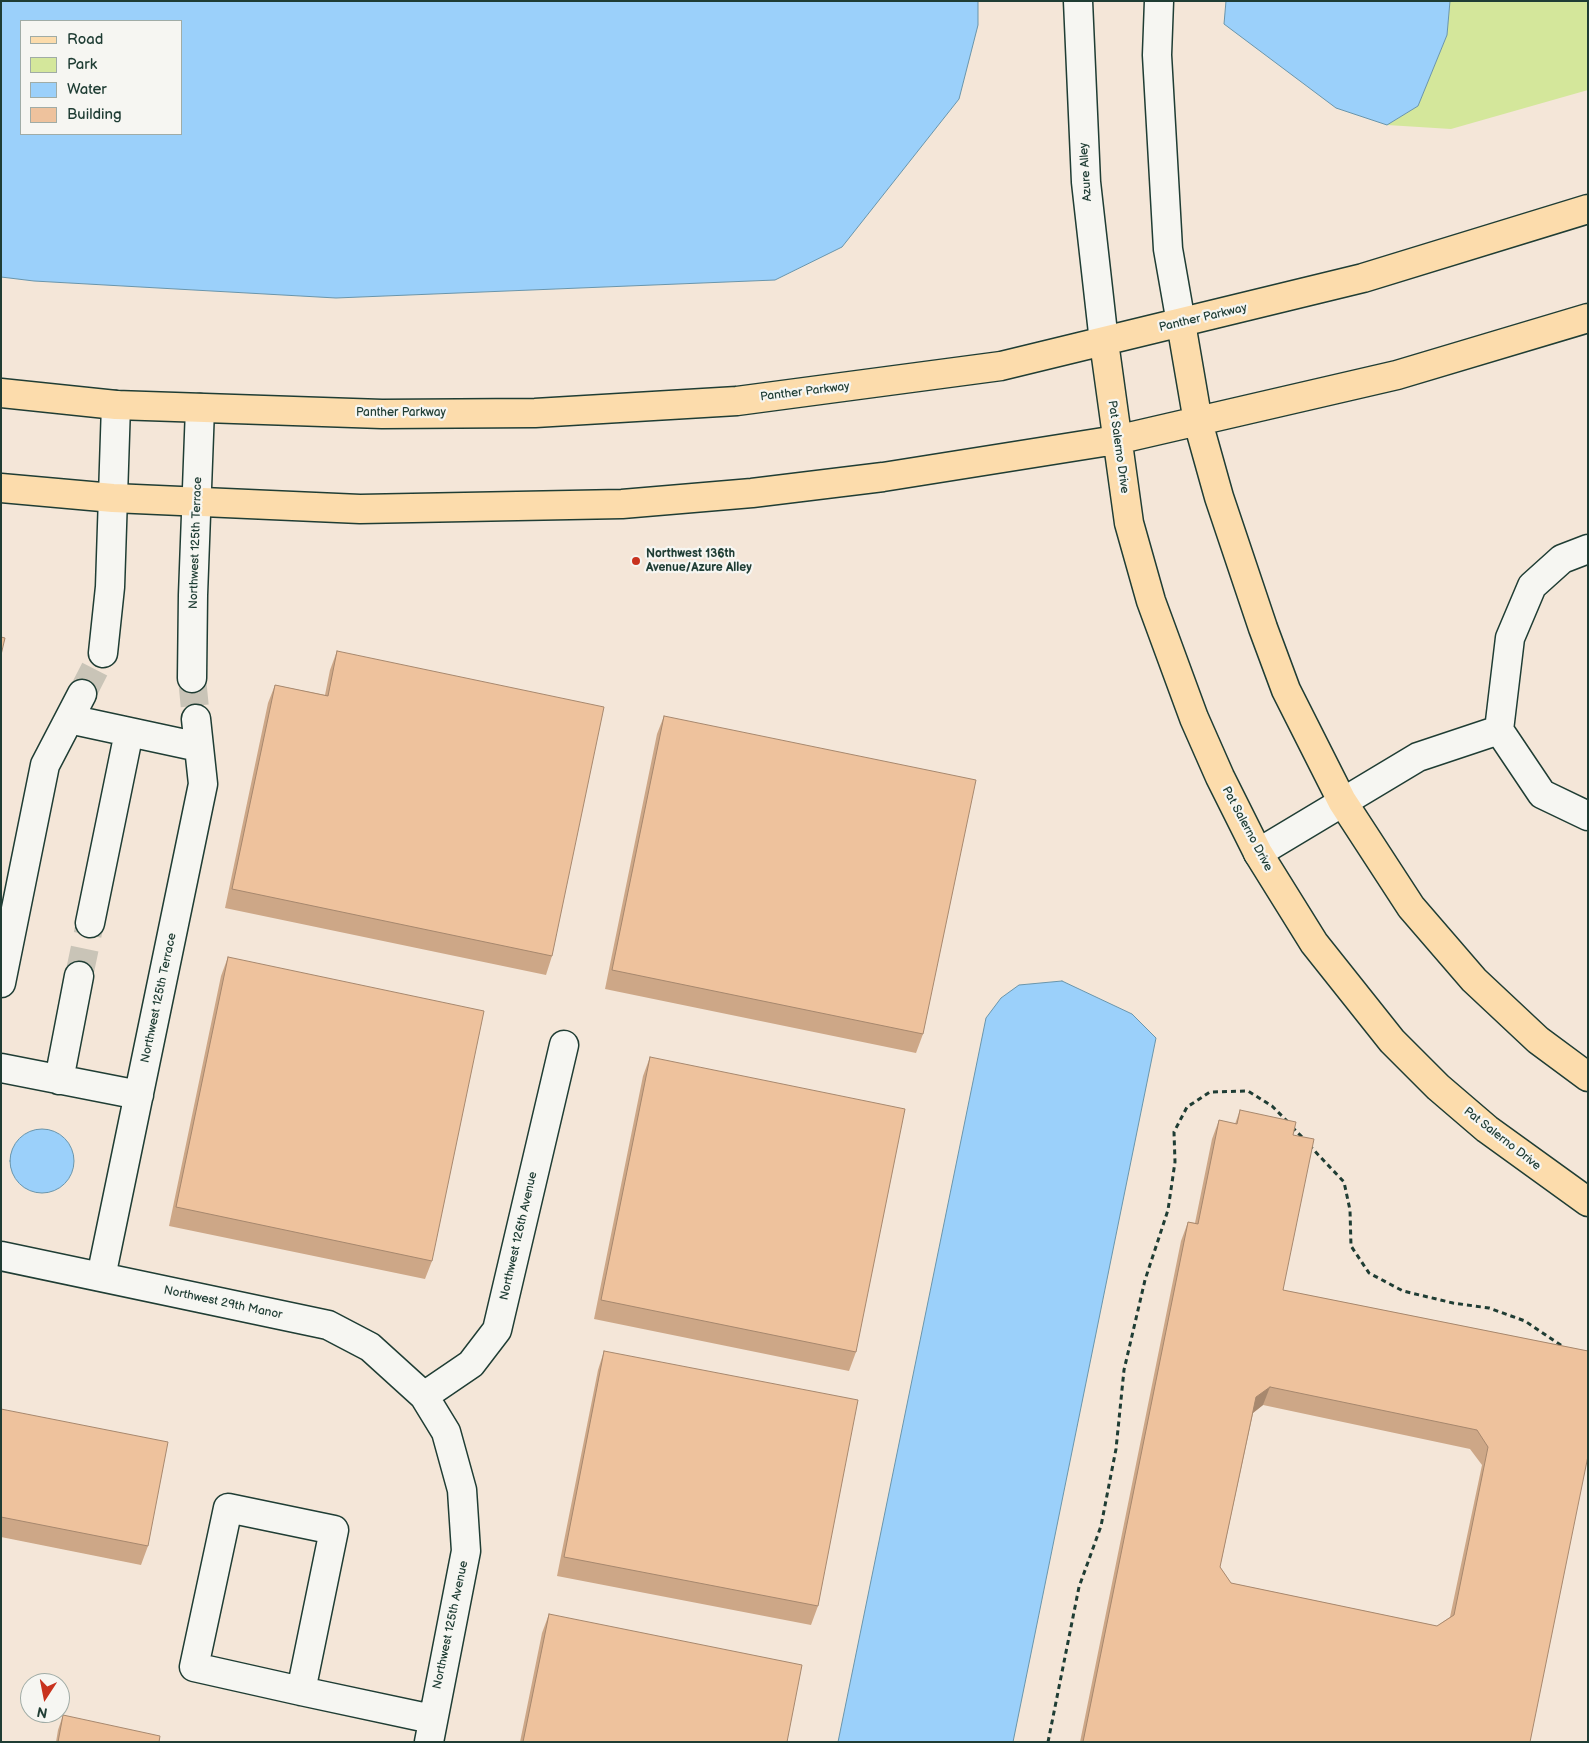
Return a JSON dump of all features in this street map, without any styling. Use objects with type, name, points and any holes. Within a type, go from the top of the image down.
[{"type":"main road","name":"Panther Parkway","points":[[1,393],[116,405],[382,414],[535,413],[737,401],[1001,366],[1363,278],[1588,209]]},
{"type":"main road","points":[[1,488],[198,503],[360,508],[622,504],[752,493],[883,477],[1116,440],[1397,375],[1588,318]]},
{"type":"main road","points":[[1181,323],[1198,422],[1219,497],[1286,690],[1342,801],[1411,907],[1474,980],[1538,1040],[1588,1077]]},
{"type":"main road","name":"Pat Salerno Drive","points":[[1104,342],[1116,440],[1129,523],[1151,601],[1194,718],[1220,777],[1258,854],[1314,943],[1392,1041],[1438,1087],[1487,1129],[1588,1202]]},
{"type":"street","name":"Azure Alley","points":[[1078,1],[1086,182],[1104,342]]},
{"type":"street","points":[[1159,1],[1157,56],[1168,249],[1181,323]]},
{"type":"street","points":[[103,653],[110,587],[116,405]]},
{"type":"street","name":"Northwest 125th Terrace","points":[[192,678],[200,408]]},
{"type":"street","points":[[1588,549],[1562,559],[1532,586],[1510,638],[1499,730],[1542,794],[1588,816]]},
{"type":"street","points":[[1,983],[45,765],[82,694]]},
{"type":"street","name":"Northwest 125th Terrace","points":[[101,1276],[203,784],[196,719]]},
{"type":"street","points":[[69,720],[199,746]]},
{"type":"street","points":[[1258,854],[1342,801],[1418,757],[1499,730]]},
{"type":"street","points":[[90,923],[129,732]]},
{"type":"street","points":[[59,1080],[79,976]]},
{"type":"street","name":"Northwest 126th Avenue","points":[[424,1396],[471,1364],[497,1330],[564,1046]]},
{"type":"street","points":[[1,1068],[138,1095]]},
{"type":"street","name":"Northwest 29th Manor","points":[[1,1256],[328,1325],[370,1347],[424,1396]]},
{"type":"street","name":"Northwest 125th Avenue","points":[[424,1396],[446,1432],[462,1490],[466,1551],[430,1731]]},
{"type":"street","points":[[301,1691],[334,1530],[228,1508],[194,1667],[301,1691],[430,1731]]},
{"type":"path","points":[[1048,1742],[1079,1587],[1101,1526],[1116,1448],[1124,1370],[1145,1280],[1168,1210],[1175,1162],[1174,1132],[1187,1107],[1210,1092],[1248,1091],[1272,1106],[1344,1182],[1350,1210],[1351,1246],[1369,1272],[1404,1291],[1452,1304],[1489,1308],[1525,1321],[1569,1350]]},
{"type":"green space","points":[[1450,1],[1588,1],[1588,90],[1451,129],[1387,125],[1418,106],[1447,35]]},
{"type":"water","points":[[1,1],[978,1],[978,25],[959,99],[842,247],[775,280],[336,298],[34,281],[1,277]]},
{"type":"water","points":[[1226,1],[1450,1],[1447,35],[1418,106],[1387,125],[1336,108],[1224,24]]},
{"type":"water","points":[[1062,981],[1132,1014],[1156,1038],[1013,1742],[838,1742],[986,1018],[1001,998],[1019,985]]},
{"type":"water","points":[[42,1129],[60,1135],[68,1143],[74,1161],[68,1179],[60,1187],[42,1193],[24,1187],[16,1179],[10,1161],[16,1143],[24,1135]]},
{"type":"building","points":[[1,637],[5,638],[1,655]]},
{"type":"building","points":[[337,651],[604,707],[552,956],[232,889],[275,685],[328,696]]},
{"type":"building","points":[[664,716],[976,780],[923,1034],[612,970]]},
{"type":"building","points":[[228,957],[484,1011],[432,1261],[176,1207]]},
{"type":"building","points":[[650,1057],[905,1109],[856,1352],[601,1300]]},
{"type":"building","points":[[1240,1110],[1296,1122],[1293,1135],[1314,1139],[1283,1290],[1588,1351],[1588,1456],[1530,1742],[1083,1742],[1188,1222],[1198,1224],[1219,1120],[1237,1124]],"holes":[[[1270,1387],[1477,1430],[1488,1447],[1454,1615],[1437,1626],[1231,1583],[1220,1567],[1256,1397]]]},
{"type":"building","points":[[604,1351],[858,1400],[818,1606],[564,1557]]},
{"type":"building","points":[[1,1409],[168,1442],[148,1546],[1,1517]]},
{"type":"building","points":[[549,1614],[802,1665],[787,1742],[523,1742]]},
{"type":"building","points":[[70,1717],[160,1736],[159,1742],[58,1742],[62,1723],[70,1723]]},
{"type":"tunnel","points":[[82,694],[103,653]]},
{"type":"tunnel","points":[[192,678],[196,719]]},
{"type":"tunnel","points":[[79,976],[90,923]]},
{"type":"place","name":"Northwest 136th Avenue/Azure Alley","points":[[636,561]]}]
